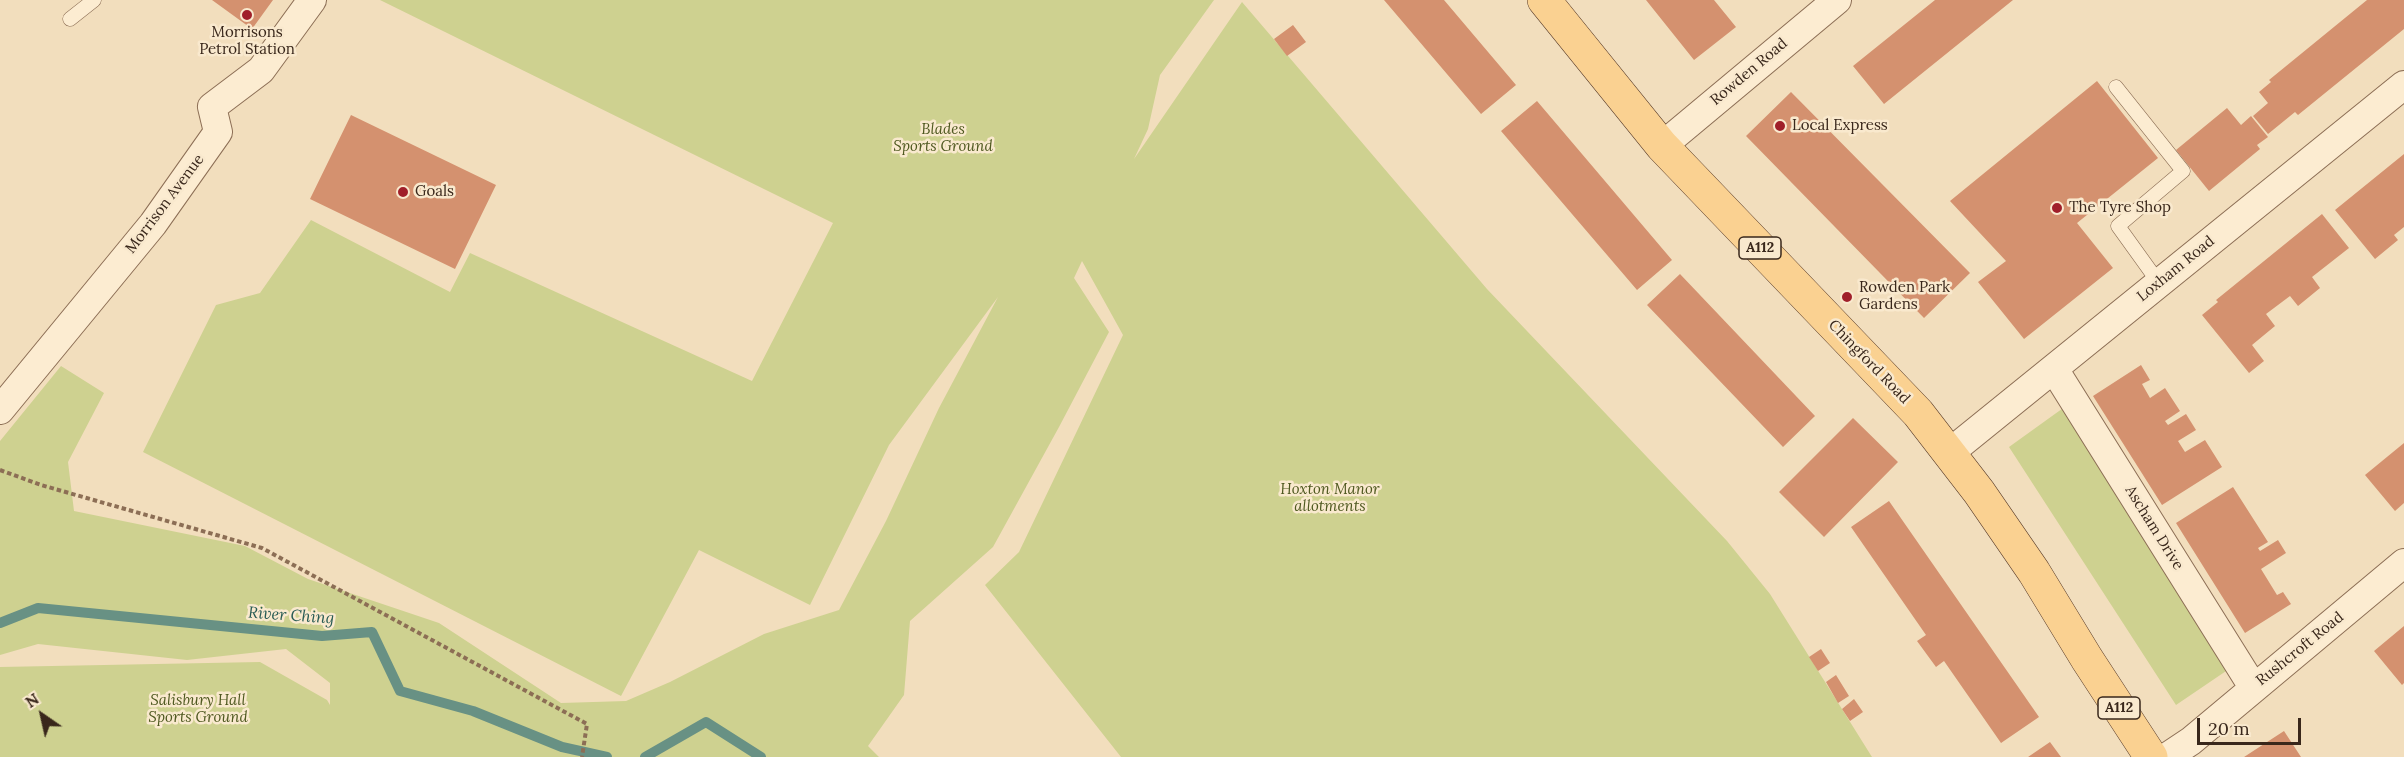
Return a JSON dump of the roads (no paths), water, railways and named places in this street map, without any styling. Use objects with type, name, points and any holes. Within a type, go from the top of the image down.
[{"type":"main road","name":"Chingford Road","points":[[1544,0],[1662,146],[1918,413],[1979,492],[2034,572],[2151,757]]},
{"type":"street","name":"Morrison Avenue","points":[[0,410],[153,224],[218,132],[212,107],[261,70],[312,0]]},
{"type":"street","name":"Rowden Road","points":[[1662,146],[1837,0]]},
{"type":"street","name":"Loxham Road","points":[[1948,454],[2404,85]]},
{"type":"street","name":"Ascham Drive","points":[[2054,369],[2253,687]]},
{"type":"street","name":"Rushcroft Road","points":[[2168,757],[2191,741],[2404,563]]},
{"type":"lane","points":[[70,19],[94,0]]},
{"type":"lane","points":[[2116,87],[2183,171],[2118,226],[2159,283]]},
{"type":"waterway","name":"River Ching","points":[[0,623],[38,608],[322,636],[372,632],[400,691],[473,711],[562,747],[607,757]]},
{"type":"waterway","name":"River Ching","points":[[645,757],[706,722],[761,757]]},
{"type":"place","name":"Morrisons Petrol Station","points":[[247,15]]},
{"type":"place","name":"Local Express","points":[[1780,126]]},
{"type":"place","name":"Goals","points":[[403,192]]},
{"type":"place","name":"The Tyre Shop","points":[[2057,208]]},
{"type":"place","name":"Rowden Park Gardens","points":[[1847,297]]},
{"type":"park label","name":"Blades Sports Ground","points":[[943,138]]},
{"type":"park label","name":"Hoxton Manor allotments","points":[[1330,498]]},
{"type":"park label","name":"Salisbury Hall Sports Ground","points":[[198,710]]}]
